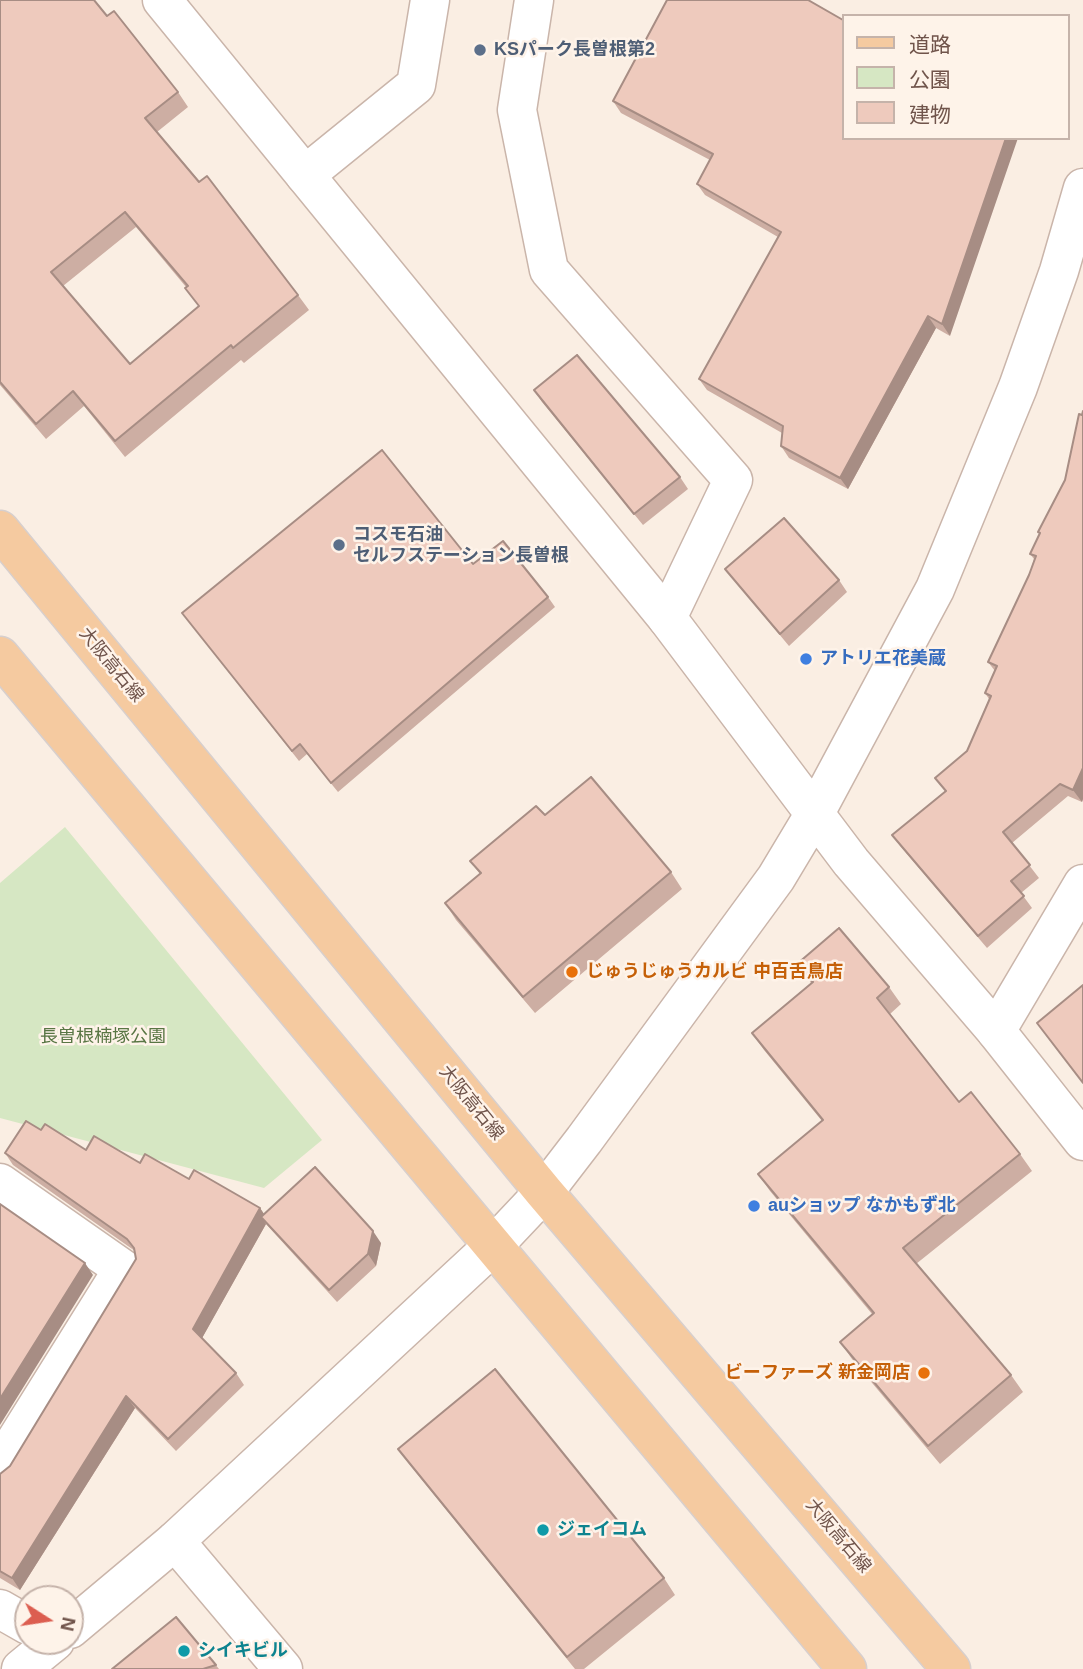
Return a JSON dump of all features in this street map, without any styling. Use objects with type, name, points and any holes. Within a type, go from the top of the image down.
[{"type":"main road","name":"大阪高石線","points":[[0,530],[544,1192],[951,1669]]},
{"type":"main road","points":[[0,656],[847,1669]]},
{"type":"street","points":[[162,0],[667,618],[851,862],[996,1031],[1083,1141]]},
{"type":"street","points":[[305,175],[416,85],[430,0]]},
{"type":"street","points":[[534,0],[517,110],[549,271],[733,480],[667,618]]},
{"type":"street","points":[[84,1617],[175,1541],[494,1245],[544,1192],[776,878],[935,589],[1018,387],[1059,271],[1083,188]]},
{"type":"street","points":[[996,1031],[1080,897]]},
{"type":"street","points":[[0,1183],[123,1269],[0,1466]]},
{"type":"street","points":[[175,1541],[283,1669]]},
{"type":"street","points":[[22,1669],[38,1655]]},
{"type":"green space","name":"長曽根楠塚公園","points":[[65,827],[322,1140],[264,1188],[0,1118],[0,883]]},
{"type":"building","points":[[0,0],[94,0],[107,16],[114,11],[178,92],[145,118],[199,182],[207,176],[298,295],[233,348],[231,345],[115,441],[73,391],[36,424],[0,382]],"holes":[[[125,212],[188,286],[185,288],[199,306],[130,364],[51,272]]]},
{"type":"building","points":[[667,0],[808,0],[842,19],[842,140],[1005,140],[942,324],[928,316],[840,478],[781,446],[783,426],[699,379],[781,232],[697,184],[713,154],[613,101]]},
{"type":"building","points":[[577,355],[680,477],[634,514],[534,390]]},
{"type":"building","points":[[1083,411],[1083,768],[1073,790],[1060,784],[1003,832],[1030,865],[1011,881],[1024,896],[978,936],[892,835],[946,791],[935,778],[967,751],[991,696],[985,693],[997,666],[988,662],[1029,575],[1036,556],[1030,554],[1040,533],[1038,532],[1065,480],[1079,414],[1082,415]]},
{"type":"building","points":[[382,450],[473,564],[503,541],[548,597],[331,783],[300,744],[292,751],[182,613]]},
{"type":"building","points":[[784,518],[839,580],[780,634],[725,569]]},
{"type":"building","points":[[591,777],[671,872],[523,997],[445,903],[481,873],[470,861],[536,806],[545,815]]},
{"type":"building","points":[[839,928],[889,987],[877,998],[959,1102],[971,1092],[1020,1154],[903,1248],[1011,1375],[928,1446],[840,1342],[874,1313],[758,1174],[823,1120],[752,1033],[813,982],[797,964]]},
{"type":"building","points":[[1083,985],[1083,1083],[1037,1023]]},
{"type":"building","points":[[26,1121],[41,1130],[45,1124],[86,1150],[94,1136],[140,1163],[145,1154],[189,1179],[194,1170],[260,1208],[193,1329],[236,1373],[168,1439],[126,1396],[12,1578],[0,1571],[0,1474],[10,1466],[136,1259],[134,1248],[127,1239],[5,1153]]},
{"type":"building","points":[[315,1167],[373,1231],[368,1254],[329,1290],[261,1217]]},
{"type":"building","points":[[0,1204],[85,1263],[0,1399]]},
{"type":"building","name":"ジェイコム","points":[[495,1369],[664,1578],[567,1657],[398,1449]]},
{"type":"building","points":[[176,1617],[216,1665],[203,1669],[112,1669]]},
{"type":"place","name":"KSパーク長曽根第2","points":[[480,50]]},
{"type":"place","name":"コスモ石油 セルフステーション長曽根","points":[[339,545]]},
{"type":"place","name":"アトリエ花美蔵","points":[[806,659]]},
{"type":"place","name":"じゅうじゅうカルビ 中百舌鳥店","points":[[572,972]]},
{"type":"place","name":"auショップ なかもず北","points":[[754,1206]]},
{"type":"place","name":"ビーファーズ 新金岡店","points":[[924,1373]]},
{"type":"place","name":"ジェイコム","points":[[543,1530]]},
{"type":"place","name":"シイキビル","points":[[184,1651]]}]
